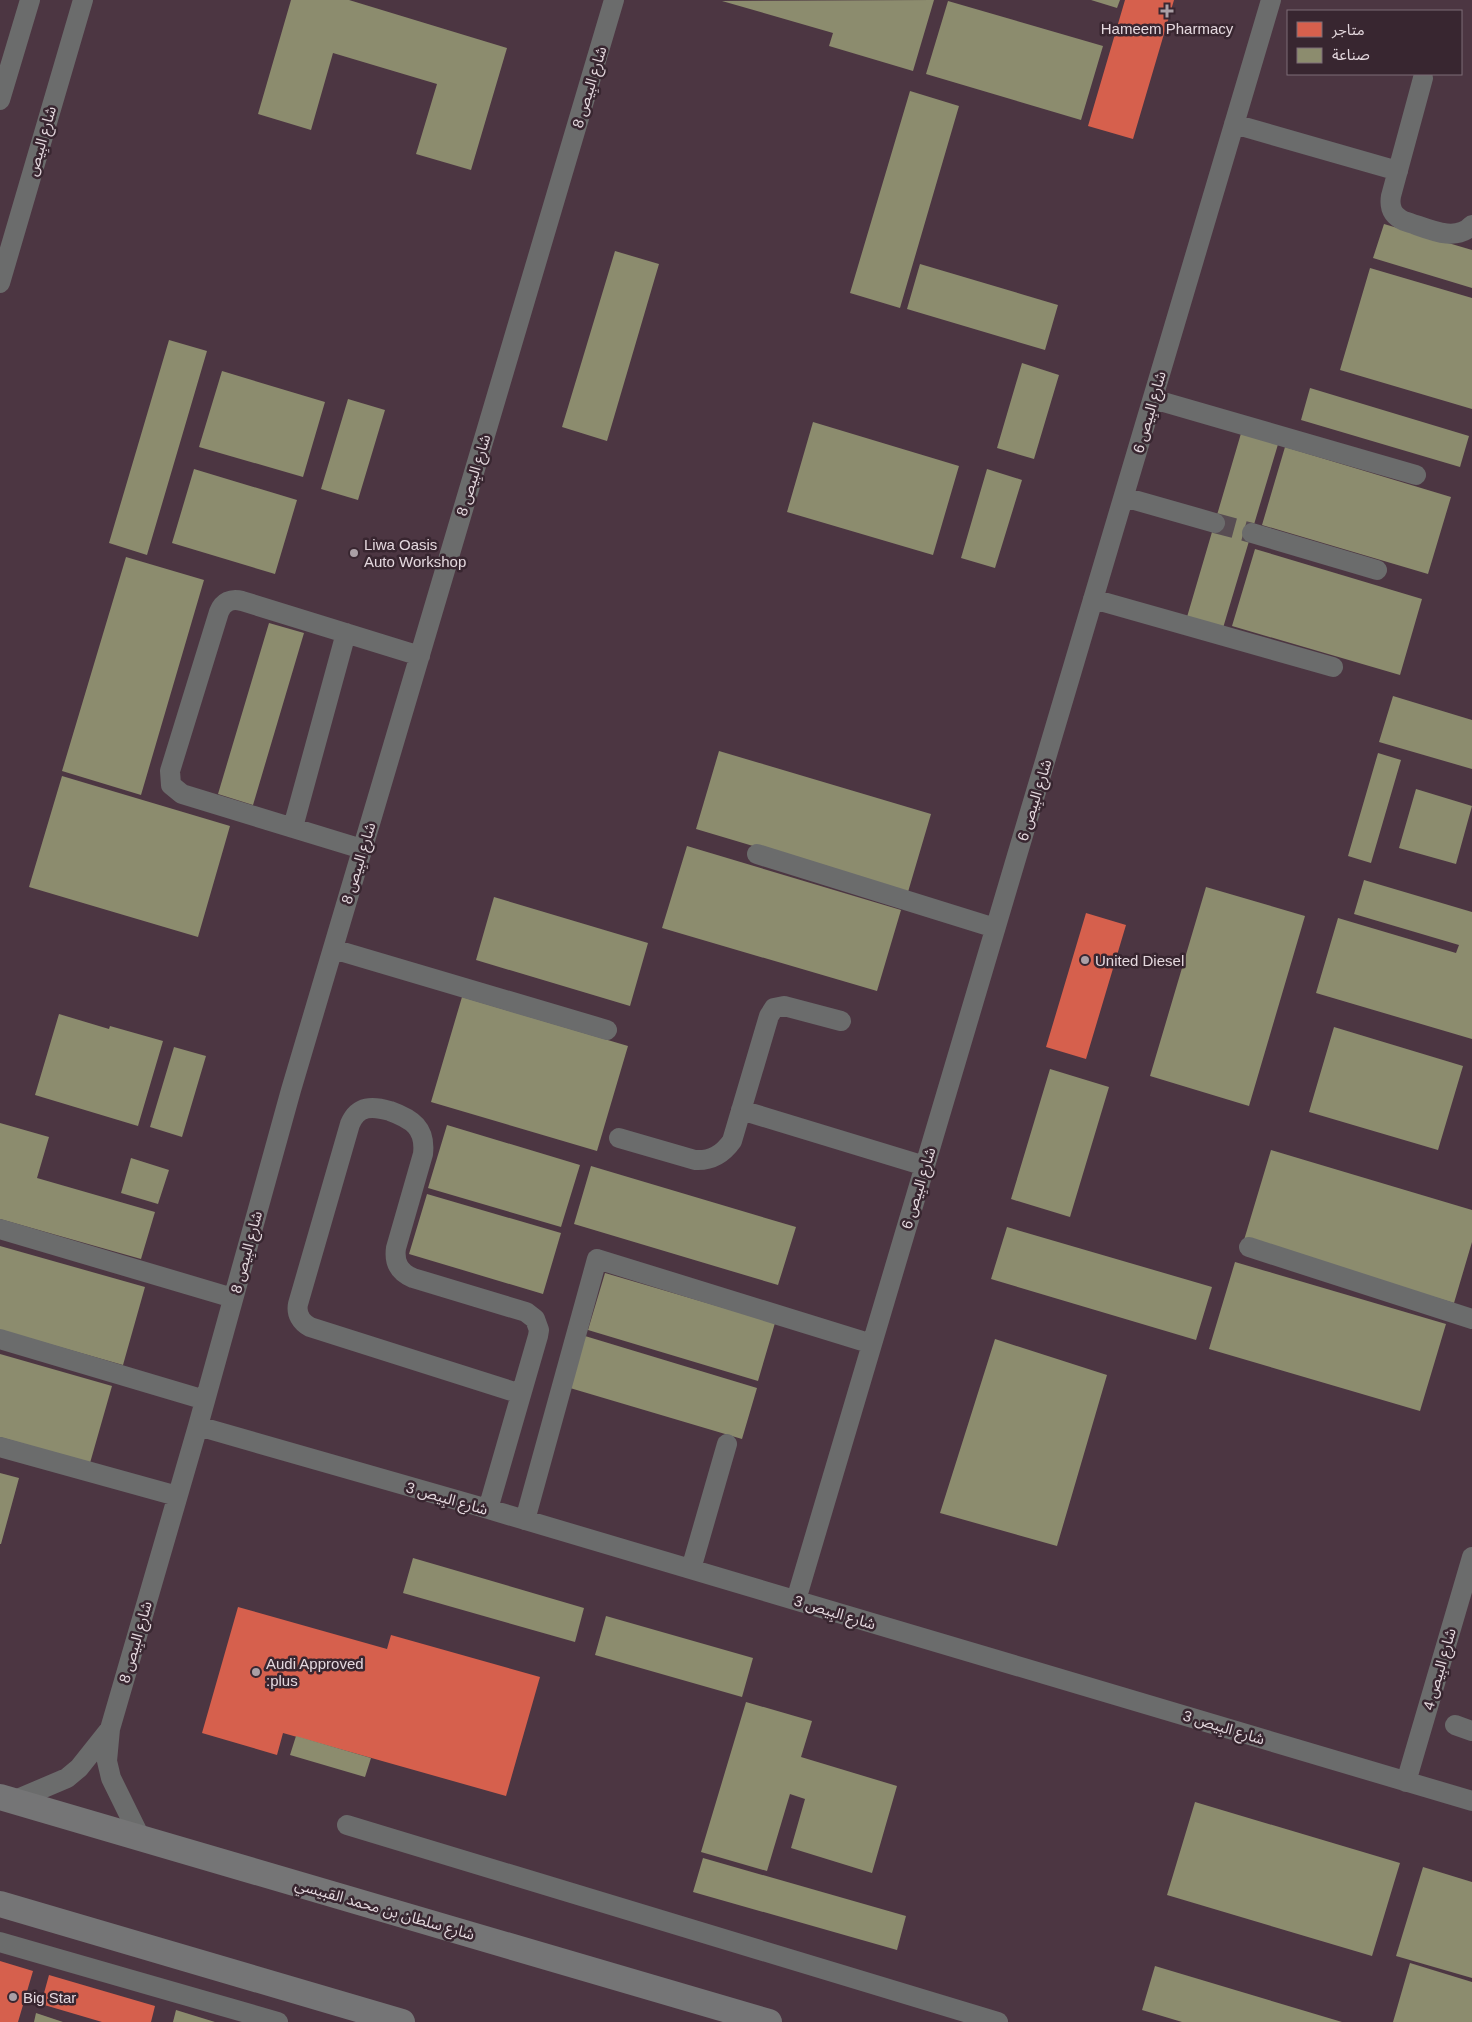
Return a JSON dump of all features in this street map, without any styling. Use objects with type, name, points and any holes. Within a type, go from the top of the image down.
[{"type":"main road","name":"شارع سلطان بن محمد القبيسي","points":[[7,1799],[769,2022]]},
{"type":"main road","points":[[0,1904],[402,2022]]},
{"type":"street","points":[[0,100],[30,0]]},
{"type":"street","name":"شارع البِيص","points":[[0,283],[83,0]]},
{"type":"street","name":"شارع البِيص 8","points":[[140,1837],[111,1778],[108,1762],[110,1729],[198,1426],[291,1090],[614,0]]},
{"type":"street","name":"شارع البِيص 6","points":[[796,1600],[1271,0]]},
{"type":"street","points":[[1423,78],[1390,202],[1391,208],[1398,218],[1455,234],[1462,233],[1472,225]]},
{"type":"street","points":[[1234,124],[1398,171]]},
{"type":"street","points":[[1152,399],[1416,475]]},
{"type":"street","points":[[1124,497],[1215,523]]},
{"type":"street","points":[[1252,534],[1377,570]]},
{"type":"street","points":[[1093,599],[1333,668]]},
{"type":"street","points":[[362,849],[182,794],[171,785],[170,771],[219,612],[226,603],[236,600],[420,656]]},
{"type":"street","points":[[293,827],[346,633]]},
{"type":"street","points":[[757,854],[995,928]]},
{"type":"street","points":[[333,949],[607,1030]]},
{"type":"street","points":[[619,1138],[695,1160],[712,1158],[727,1148],[732,1141],[769,1016],[774,1008],[784,1006],[841,1021]]},
{"type":"street","points":[[488,1509],[538,1336],[539,1330],[535,1319],[526,1312],[413,1278],[402,1272],[396,1260],[396,1248],[423,1154],[422,1139],[416,1126],[406,1117],[378,1107],[360,1110],[350,1124],[298,1304],[297,1309],[301,1320],[310,1327],[521,1394]]},
{"type":"street","points":[[741,1110],[925,1166]]},
{"type":"street","points":[[0,1228],[233,1298]]},
{"type":"street","points":[[1249,1247],[1472,1319]]},
{"type":"street","points":[[525,1520],[597,1259],[872,1344]]},
{"type":"street","points":[[0,1339],[205,1400]]},
{"type":"street","name":"شارع البِيص 3","points":[[198,1426],[488,1509],[1472,1801]]},
{"type":"street","points":[[691,1569],[727,1444]]},
{"type":"street","points":[[0,1447],[177,1496]]},
{"type":"street","name":"شارع البِيص 4","points":[[1406,1782],[1472,1557]]},
{"type":"street","name":"شارع البِيص 8","points":[[7,1799],[67,1778],[79,1768],[110,1729]]},
{"type":"street","points":[[347,1825],[998,2022]]},
{"type":"street","points":[[0,1942],[278,2022]]},
{"type":"shaded area","points":[[0,0],[1472,0],[1472,2022],[0,2022]]},
{"type":"building: متاجر","points":[[1125,0],[1174,0],[1133,139],[1088,126]]},
{"type":"building: متاجر","points":[[1086,913],[1126,925],[1086,1059],[1046,1047]]},
{"type":"building: متاجر","points":[[238,1607],[387,1649],[391,1635],[540,1677],[506,1796],[283,1733],[277,1755],[202,1733]]},
{"type":"building: متاجر","name":"Big Star","points":[[0,1961],[33,1971],[18,2022],[0,2022]]},
{"type":"building: متاجر","points":[[49,1975],[155,2006],[151,2022],[102,2022],[41,2004]]},
{"type":"building: صناعة","points":[[291,0],[349,0],[507,48],[471,170],[416,154],[437,84],[333,53],[311,130],[258,114]]},
{"type":"building: صناعة","points":[[934,0],[913,71],[829,46],[833,33],[722,1]]},
{"type":"building: صناعة","points":[[1091,0],[1120,0],[1117,8]]},
{"type":"building: صناعة","points":[[948,1],[1103,46],[1081,120],[926,74]]},
{"type":"building: صناعة","points":[[910,91],[959,106],[900,308],[850,293]]},
{"type":"building: صناعة","points":[[1384,224],[1472,250],[1472,288],[1373,258]]},
{"type":"building: صناعة","points":[[615,251],[659,264],[607,441],[562,427]]},
{"type":"building: صناعة","points":[[920,264],[1058,305],[1045,350],[907,309]]},
{"type":"building: صناعة","points":[[1370,268],[1472,298],[1472,409],[1340,370]]},
{"type":"building: صناعة","points":[[169,340],[207,351],[147,555],[109,543]]},
{"type":"building: صناعة","points":[[1022,363],[1059,375],[1034,459],[997,448]]},
{"type":"building: صناعة","points":[[222,371],[325,402],[303,477],[199,447]]},
{"type":"building: صناعة","points":[[1310,388],[1469,436],[1460,467],[1301,420]]},
{"type":"building: صناعة","points":[[348,399],[385,410],[358,500],[321,489]]},
{"type":"building: صناعة","points":[[813,422],[959,466],[933,555],[787,512]]},
{"type":"building: صناعة","points":[[1242,430],[1279,441],[1223,628],[1187,617]]},
{"type":"building: صناعة","points":[[1285,447],[1451,497],[1428,574],[1262,525]]},
{"type":"building: صناعة","points":[[194,469],[297,500],[275,574],[172,543]]},
{"type":"building: صناعة","points":[[987,469],[1022,480],[995,568],[961,558]]},
{"type":"building: صناعة","points":[[1255,549],[1422,599],[1400,675],[1232,626]]},
{"type":"building: صناعة","points":[[126,557],[204,580],[141,795],[62,771]]},
{"type":"building: صناعة","points":[[269,623],[304,633],[253,805],[218,794]]},
{"type":"building: صناعة","points":[[1393,696],[1472,720],[1472,769],[1379,742]]},
{"type":"building: صناعة","points":[[719,751],[931,814],[908,892],[696,829]]},
{"type":"building: صناعة","points":[[1378,753],[1401,760],[1371,863],[1348,856]]},
{"type":"building: صناعة","points":[[62,776],[230,826],[198,937],[29,887]]},
{"type":"building: صناعة","points":[[1416,789],[1472,806],[1456,864],[1399,848]]},
{"type":"building: صناعة","points":[[687,846],[901,910],[877,991],[662,928]]},
{"type":"building: صناعة","points":[[1364,880],[1472,912],[1472,1039],[1316,993],[1338,918],[1456,953],[1459,945],[1354,914]]},
{"type":"building: صناعة","points":[[1206,887],[1305,916],[1249,1106],[1150,1076]]},
{"type":"building: صناعة","points":[[494,897],[648,943],[630,1006],[476,960]]},
{"type":"building: صناعة","points":[[462,997],[628,1046],[597,1151],[431,1102]]},
{"type":"building: صناعة","points":[[59,1014],[109,1029],[110,1026],[163,1041],[138,1126],[35,1095]]},
{"type":"building: صناعة","points":[[1334,1027],[1463,1066],[1438,1150],[1309,1112]]},
{"type":"building: صناعة","points":[[174,1047],[206,1056],[182,1137],[150,1127]]},
{"type":"building: صناعة","points":[[1050,1069],[1109,1087],[1070,1217],[1011,1199]]},
{"type":"building: صناعة","points":[[0,1123],[49,1137],[37,1178],[155,1212],[141,1259],[0,1219]]},
{"type":"building: صناعة","points":[[447,1125],[580,1165],[561,1227],[428,1188]]},
{"type":"building: صناعة","points":[[1271,1150],[1472,1210],[1472,1242],[1454,1303],[1244,1240]]},
{"type":"building: صناعة","points":[[131,1158],[169,1170],[158,1204],[121,1193]]},
{"type":"building: صناعة","points":[[591,1166],[796,1227],[778,1285],[574,1224]]},
{"type":"building: صناعة","points":[[427,1194],[561,1233],[543,1294],[409,1254]]},
{"type":"building: صناعة","points":[[1007,1227],[1212,1287],[1196,1340],[991,1279]]},
{"type":"building: صناعة","points":[[0,1246],[145,1287],[123,1365],[0,1330]]},
{"type":"building: صناعة","points":[[1235,1262],[1446,1324],[1420,1411],[1209,1349]]},
{"type":"building: صناعة","points":[[605,1273],[775,1323],[758,1381],[588,1330]]},
{"type":"building: صناعة","points":[[585,1336],[757,1388],[742,1439],[570,1388]]},
{"type":"building: صناعة","points":[[995,1339],[1107,1375],[1057,1546],[940,1513]]},
{"type":"building: صناعة","points":[[0,1354],[112,1386],[90,1463],[0,1437]]},
{"type":"building: صناعة","points":[[0,1473],[19,1478],[1,1544],[0,1544]]},
{"type":"building: صناعة","points":[[413,1558],[584,1608],[575,1642],[403,1593]]},
{"type":"building: صناعة","points":[[606,1616],[753,1658],[742,1697],[595,1655]]},
{"type":"building: صناعة","points":[[746,1702],[812,1721],[801,1757],[897,1786],[872,1873],[791,1848],[805,1799],[790,1794],[767,1871],[701,1852]]},
{"type":"building: صناعة","points":[[296,1736],[371,1758],[365,1777],[290,1755]]},
{"type":"building: صناعة","points":[[1195,1802],[1400,1863],[1372,1956],[1167,1895]]},
{"type":"building: صناعة","points":[[703,1858],[906,1916],[897,1950],[693,1892]]},
{"type":"building: صناعة","points":[[1423,1867],[1472,1882],[1472,1978],[1396,1956]]},
{"type":"building: صناعة","points":[[1410,1963],[1472,1982],[1472,2022],[1393,2022]]},
{"type":"building: صناعة","points":[[1155,1966],[1342,2022],[1182,2022],[1142,2010]]},
{"type":"building: صناعة","points":[[176,2010],[215,2022],[173,2022]]},
{"type":"building: صناعة","points":[[36,2013],[63,2022],[34,2022]]},
{"type":"tunnel","points":[[1215,523],[1252,533]]},
{"type":"place","name":"Hameem Pharmacy","points":[[1167,11]]},
{"type":"place","name":"Liwa Oasis Auto Workshop","points":[[354,553]]},
{"type":"place","name":"United Diesel","points":[[1085,960]]},
{"type":"place","name":"Audi Approved :plus","points":[[256,1672]]},
{"type":"place","name":"Big Star","points":[[13,1997]]}]
